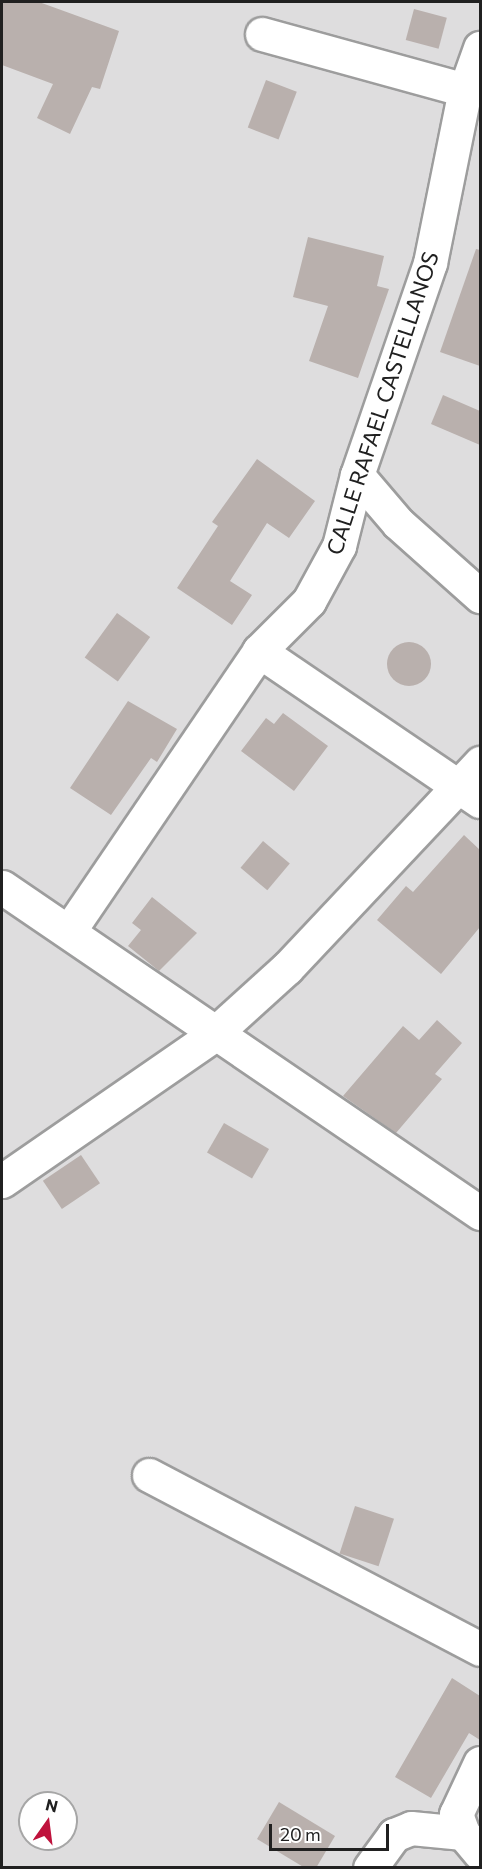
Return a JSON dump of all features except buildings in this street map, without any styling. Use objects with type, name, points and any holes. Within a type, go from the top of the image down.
[{"type":"street","points":[[262,34],[465,90]]},
{"type":"street","name":"CALLE RAFAEL CASTELLANOS","points":[[69,931],[259,651],[309,601],[339,546],[357,475],[430,263],[465,90],[480,48]]},
{"type":"street","points":[[357,475],[398,523],[480,596]]},
{"type":"street","points":[[259,651],[468,792]]},
{"type":"street","points":[[2,1181],[212,1036],[287,968],[468,792],[480,763]]},
{"type":"street","points":[[2,887],[69,931],[212,1036],[480,1213]]},
{"type":"street","points":[[149,1475],[480,1649]]},
{"type":"street","points":[[472,1843],[456,1814],[480,1763]]},
{"type":"street","points":[[370,1868],[394,1835],[411,1828],[472,1843]]},
{"type":"shaded area","points":[[2,2],[480,2],[480,1867],[2,1868]]}]
